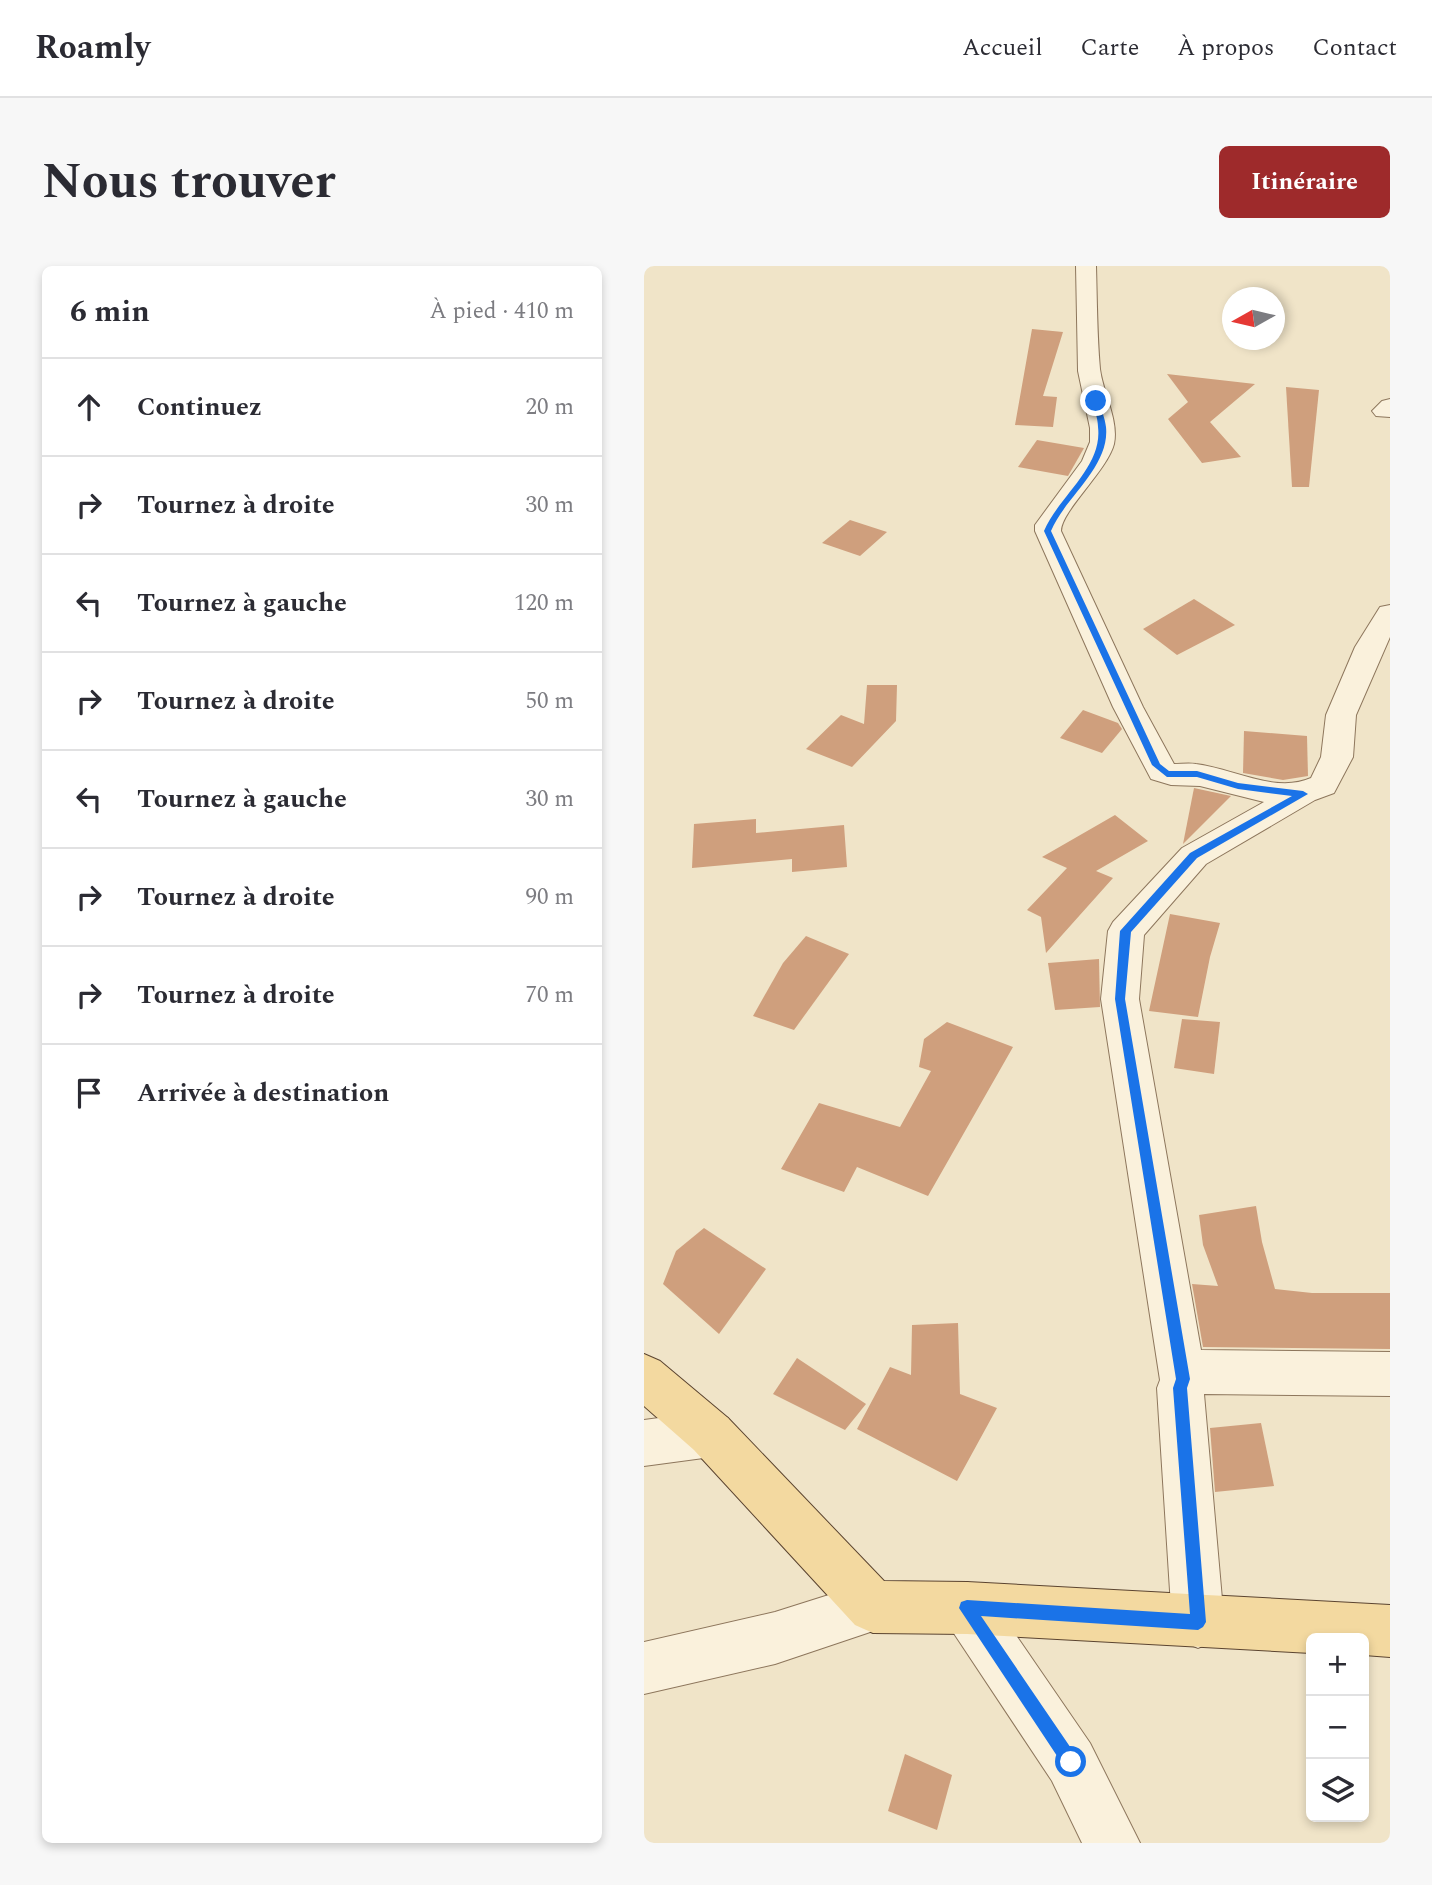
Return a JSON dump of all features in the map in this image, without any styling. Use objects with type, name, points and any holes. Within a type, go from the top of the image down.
[{"type":"main road","points":[[644,1376],[711,1434],[873,1607],[967,1608],[1390,1631]]},
{"type":"street","points":[[1086,266],[1089,371],[1102,428],[1102,442],[1094,462],[1054,516],[1048,531],[1128,707],[1162,772],[1197,774],[1238,786],[1303,794]]},
{"type":"street","points":[[1198,1622],[1180,1388],[1183,1379],[1120,999],[1126,931],[1194,856],[1323,785],[1336,757],[1341,715],[1370,647],[1390,612]]},
{"type":"street","points":[[1183,1379],[1190,1373],[1199,1372],[1390,1374]]},
{"type":"street","points":[[644,1443],[711,1434]]},
{"type":"street","points":[[644,1668],[775,1638],[873,1607]]},
{"type":"street","points":[[967,1608],[1071,1762],[1112,1843]]},
{"type":"building","points":[[1032,329],[1063,332],[1043,396],[1057,397],[1053,427],[1015,425]]},
{"type":"building","points":[[1167,374],[1255,384],[1210,422],[1241,457],[1202,463],[1168,419],[1188,402]]},
{"type":"building","points":[[1286,387],[1319,390],[1309,487],[1292,487]]},
{"type":"building","points":[[1037,440],[1084,448],[1068,476],[1018,467]]},
{"type":"building","points":[[850,520],[887,532],[860,556],[822,543]]},
{"type":"building","points":[[1194,599],[1235,625],[1177,655],[1143,629]]},
{"type":"building","points":[[867,685],[897,685],[896,721],[852,767],[806,749],[841,715],[864,724]]},
{"type":"building","points":[[1083,710],[1118,723],[1122,729],[1102,753],[1060,738]]},
{"type":"building","points":[[1244,731],[1307,736],[1308,776],[1283,780],[1243,773]]},
{"type":"building","points":[[1194,788],[1231,796],[1183,844]]},
{"type":"building","points":[[1115,815],[1148,841],[1096,871],[1113,878],[1046,953],[1041,917],[1027,910],[1067,868],[1042,857]]},
{"type":"building","points":[[756,819],[756,833],[844,825],[847,867],[792,872],[792,859],[692,868],[694,824]]},
{"type":"building","points":[[1170,914],[1220,923],[1198,1017],[1149,1011]]},
{"type":"building","points":[[806,936],[849,954],[794,1030],[753,1016],[783,963]]},
{"type":"building","points":[[1099,959],[1100,1007],[1055,1010],[1048,963]]},
{"type":"building","points":[[1182,1019],[1220,1022],[1214,1074],[1174,1068]]},
{"type":"building","points":[[947,1022],[1013,1047],[928,1196],[857,1167],[844,1192],[781,1169],[819,1103],[900,1127],[931,1071],[919,1067],[924,1039]]},
{"type":"building","points":[[1256,1206],[1262,1242],[1275,1289],[1312,1293],[1390,1293],[1390,1349],[1203,1347],[1192,1284],[1218,1286],[1203,1245],[1199,1215]]},
{"type":"building","points":[[704,1228],[766,1269],[719,1334],[663,1284],[676,1251]]},
{"type":"building","points":[[958,1323],[960,1394],[997,1408],[957,1481],[857,1429],[890,1367],[911,1375],[912,1325]]},
{"type":"building","points":[[797,1358],[866,1404],[845,1430],[773,1394]]},
{"type":"building","points":[[1261,1423],[1274,1486],[1215,1492],[1210,1428]]},
{"type":"building","points":[[905,1754],[952,1775],[937,1830],[888,1811]]},
{"type":"route","points":[[1071,1762],[967,1608],[1198,1622],[1180,1388],[1183,1379],[1120,999],[1126,931],[1194,856],[1303,794],[1238,786],[1197,774],[1167,774],[1157,765],[1048,531],[1054,516],[1094,462],[1102,442],[1096,401]]}]
